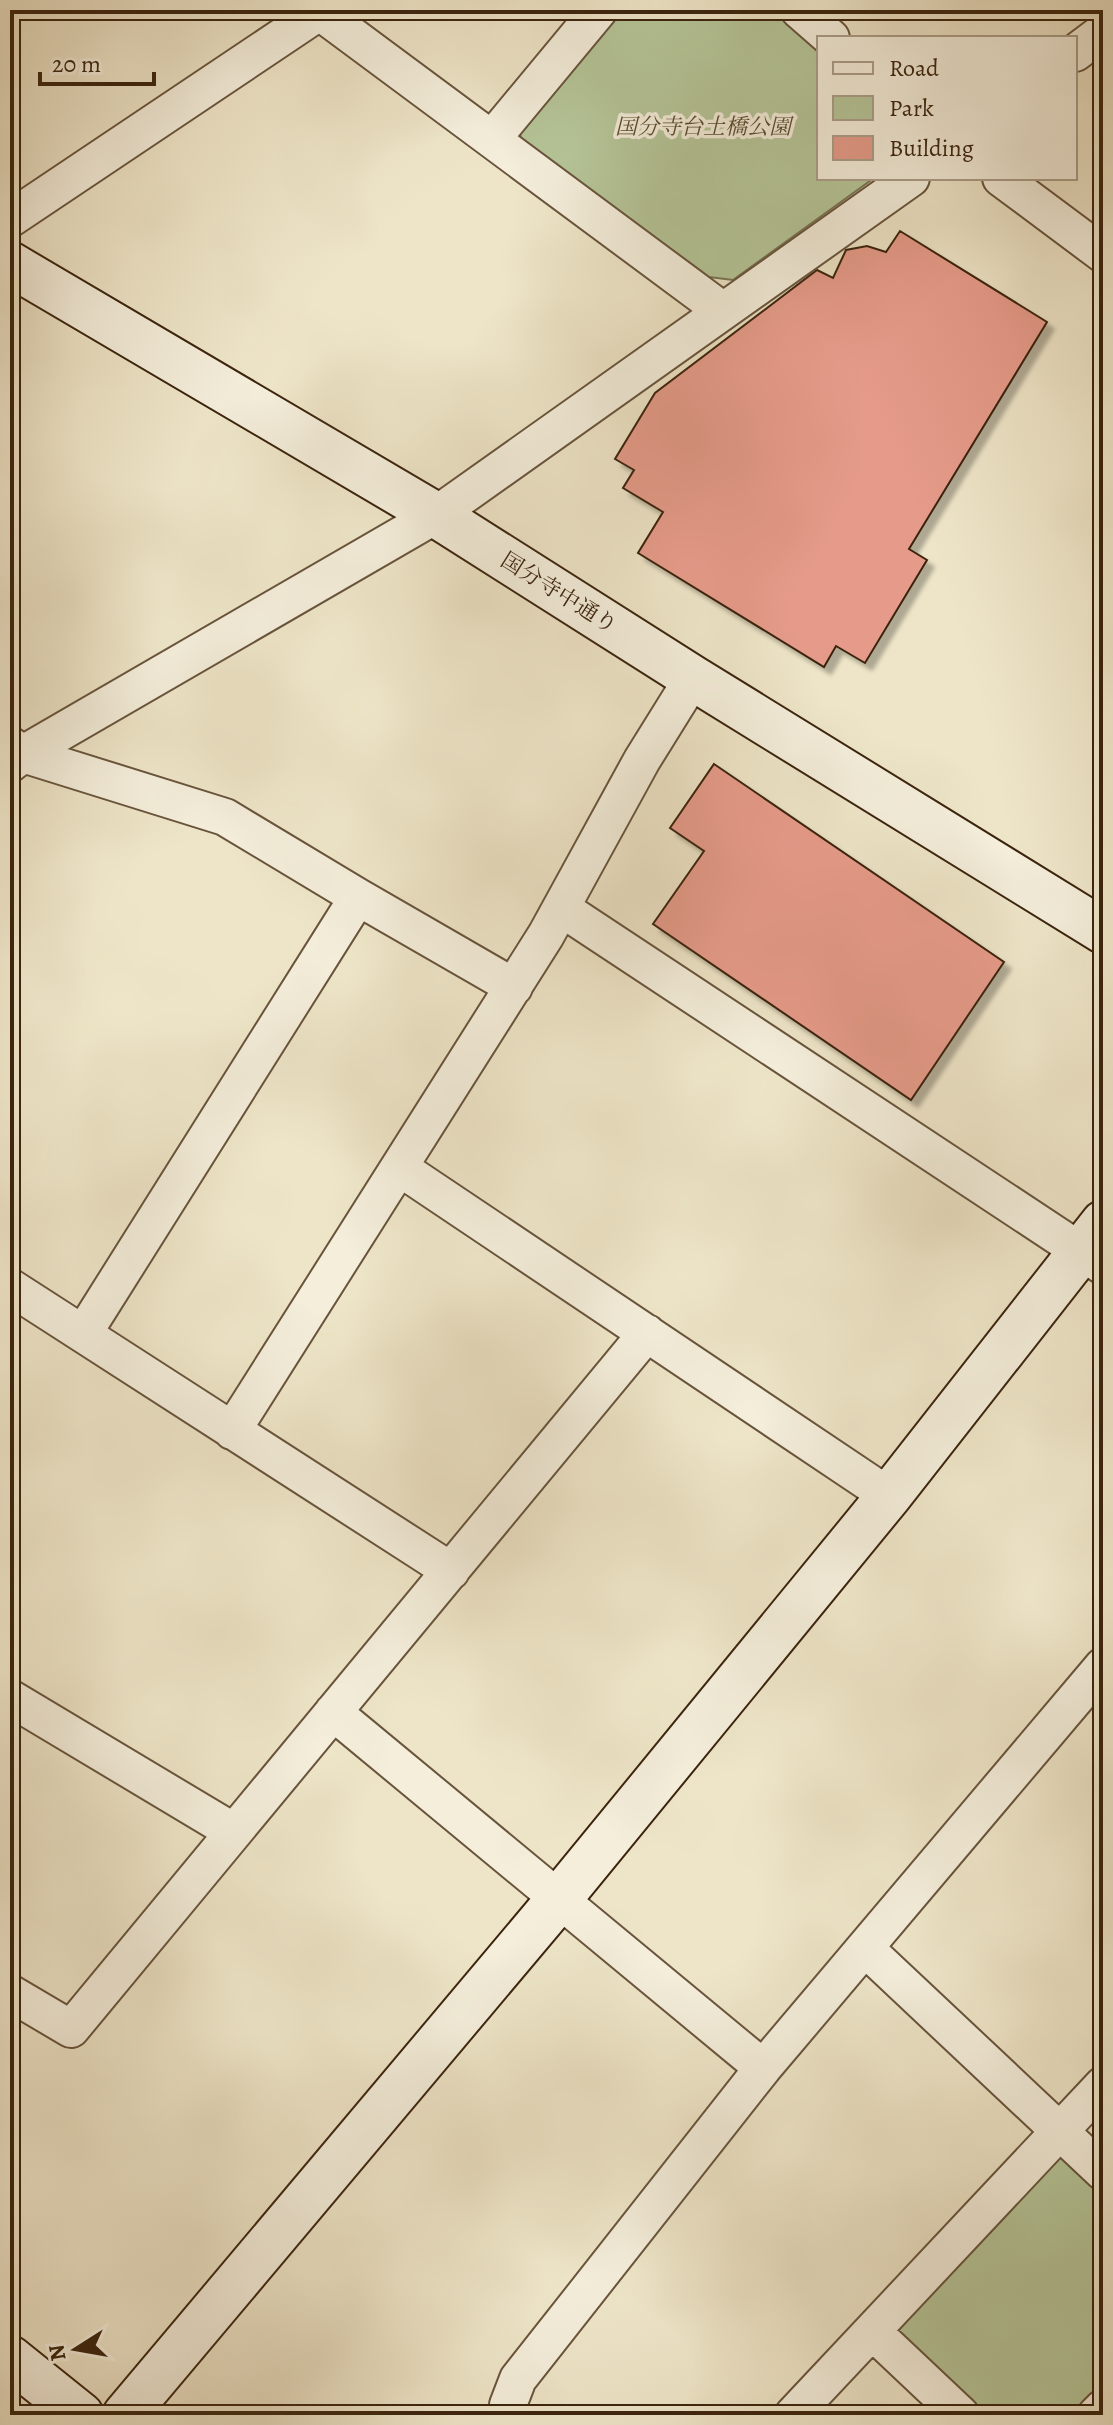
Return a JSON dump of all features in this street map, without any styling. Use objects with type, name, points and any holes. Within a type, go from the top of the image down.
[{"type":"street","points":[[492,139],[599,10]]},
{"type":"street","points":[[799,10],[829,36]]},
{"type":"street","points":[[10,219],[321,11],[723,311]]},
{"type":"street","points":[[1077,52],[1103,32]]},
{"type":"street","points":[[14,754],[436,515],[908,180]]},
{"type":"street","points":[[1004,180],[1103,254]]},
{"type":"street","name":"国分寺中通り","points":[[10,264],[436,515],[1103,931]]},
{"type":"street","points":[[232,1431],[514,987],[642,760],[693,678]]},
{"type":"street","points":[[14,754],[225,817],[514,987]]},
{"type":"street","points":[[83,1334],[358,897]]},
{"type":"street","points":[[125,2415],[559,1899],[1095,1246],[561,908]]},
{"type":"street","points":[[400,1168],[889,1496]]},
{"type":"street","points":[[10,1287],[451,1571]]},
{"type":"street","points":[[10,1993],[71,2029],[647,1333]]},
{"type":"street","points":[[510,2415],[508,2405],[518,2379],[763,2068],[1103,1666]]},
{"type":"street","points":[[10,1698],[234,1832]]},
{"type":"street","points":[[333,1712],[763,2068]]},
{"type":"street","points":[[866,1949],[1103,2172]]},
{"type":"street","points":[[793,2415],[1103,2085]]},
{"type":"street","points":[[872,2331],[961,2415]]},
{"type":"street","points":[[10,2358],[81,2415]]},
{"type":"street","points":[[1096,2415],[1103,2408]]},
{"type":"green space","name":"国分寺台土橋公園","points":[[614,10],[776,10],[817,44],[817,180],[871,180],[733,280],[709,277],[521,139],[518,123]]},
{"type":"green space","points":[[1060,2131],[1103,2172],[1103,2408],[1096,2415],[961,2415],[872,2331]]},
{"type":"building","points":[[900,231],[1047,322],[909,549],[927,560],[865,663],[836,646],[824,667],[638,553],[663,512],[623,488],[634,470],[615,459],[655,393],[817,270],[833,278],[846,250],[867,246],[886,252]]},
{"type":"building","points":[[714,764],[1004,962],[911,1100],[653,924],[704,851],[670,828]]}]
